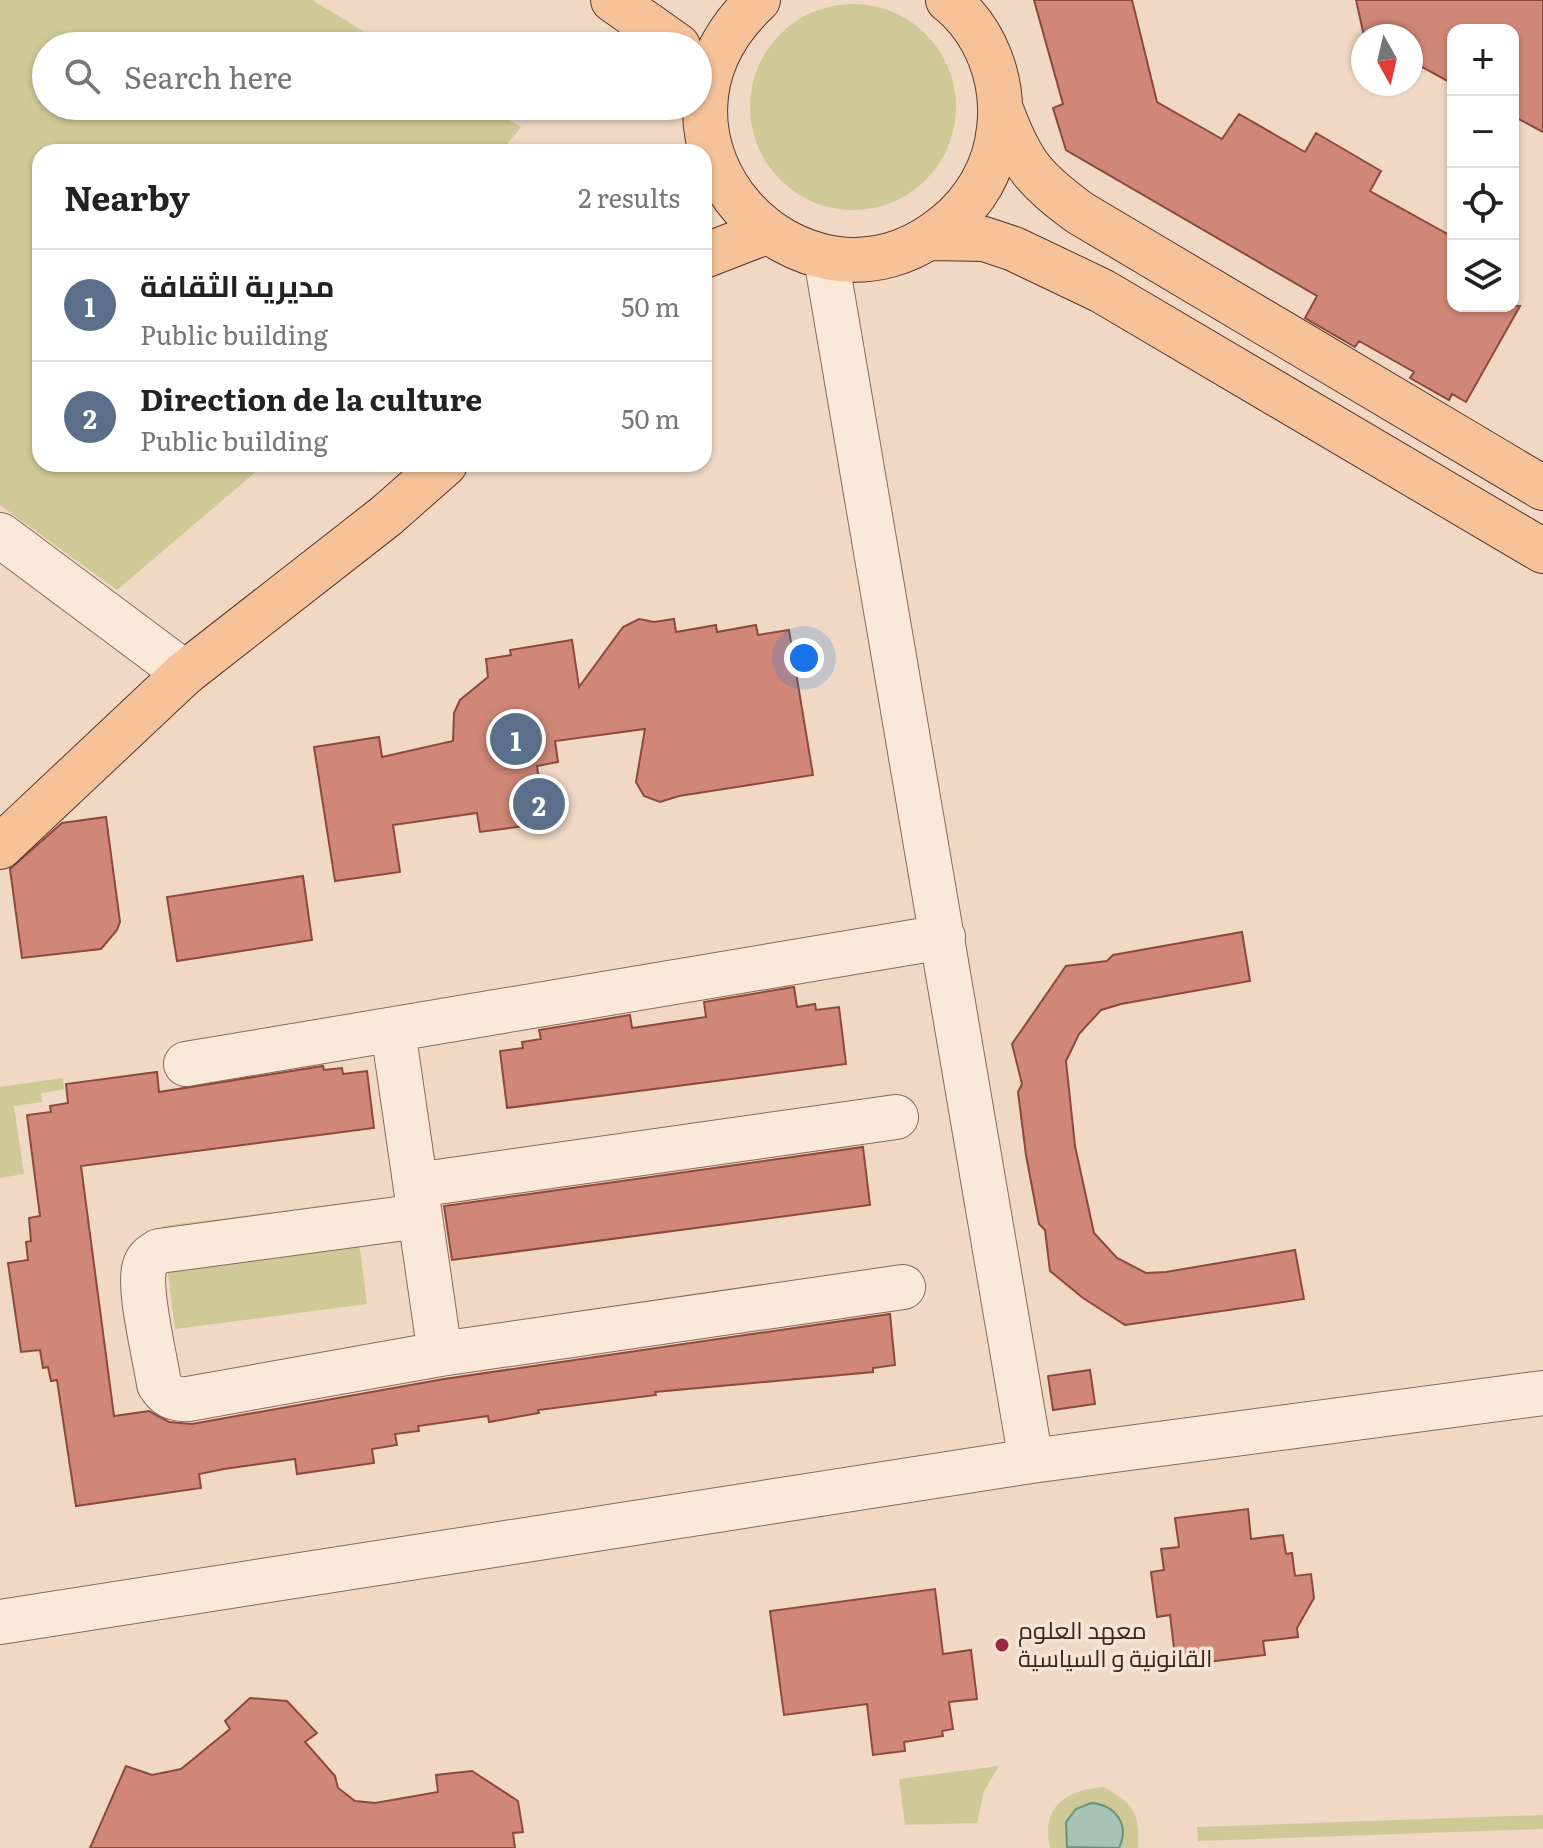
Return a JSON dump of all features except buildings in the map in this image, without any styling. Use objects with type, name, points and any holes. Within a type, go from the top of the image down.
[{"type":"main road","points":[[613,0],[658,32]]},
{"type":"main road","points":[[712,60],[739,18],[758,0]]},
{"type":"main road","points":[[956,3],[983,40],[996,74],[1002,112],[1018,154],[1040,181],[1080,213],[1543,488]]},
{"type":"main road","points":[[712,182],[766,232],[826,258],[880,257],[930,238],[960,215],[982,184],[997,150],[1002,112]]},
{"type":"main road","points":[[705,120],[707,144]]},
{"type":"main road","points":[[712,253],[766,232]]},
{"type":"main road","points":[[930,238],[984,239],[1014,249],[1102,291],[1543,551]]},
{"type":"main road","points":[[0,847],[185,673],[386,516],[436,472]]},
{"type":"street","points":[[826,258],[1031,1461]]},
{"type":"street","points":[[0,535],[185,673]]},
{"type":"street","points":[[186,1064],[943,937]]},
{"type":"street","points":[[393,1030],[440,1354]]},
{"type":"street","points":[[896,1117],[418,1200],[159,1251],[148,1258],[143,1271],[159,1384],[165,1393],[177,1399],[440,1354],[903,1287]]},
{"type":"street","points":[[0,1622],[1031,1461],[1543,1393]]},
{"type":"shaded area","points":[[0,0],[312,0],[365,32],[32,32],[32,120],[509,120],[521,127],[508,144],[32,144],[32,472],[256,472],[117,590],[0,505]]},
{"type":"shaded area","points":[[853,4],[893,12],[926,34],[948,67],[956,107],[948,147],[926,180],[893,202],[853,210],[813,202],[780,180],[758,147],[750,107],[758,67],[780,34],[813,12]]},
{"type":"shaded area","points":[[63,1078],[64,1089],[41,1093],[42,1102],[14,1106],[24,1174],[0,1178],[0,1087]]},
{"type":"shaded area","points":[[354,1202],[367,1304],[175,1329],[162,1226]]},
{"type":"shaded area","points":[[999,1766],[984,1791],[977,1823],[905,1825],[899,1779]]},
{"type":"shaded area","points":[[1103,1787],[1122,1798],[1133,1810],[1138,1826],[1138,1848],[1050,1848],[1049,1821],[1059,1803],[1077,1792]]},
{"type":"shaded area","points":[[1091,1803],[1114,1812],[1122,1824],[1119,1848],[1067,1847],[1066,1822],[1076,1809]]},
{"type":"shaded area","points":[[1543,1815],[1543,1829],[1198,1841],[1197,1827]]},
{"type":"place","name":"مديرية الثقافة","points":[[516,739]]},
{"type":"place","name":"Direction de la culture","points":[[539,804]]},
{"type":"place","name":"معهد العلوم القانونية و السياسية","points":[[1002,1645]]}]
